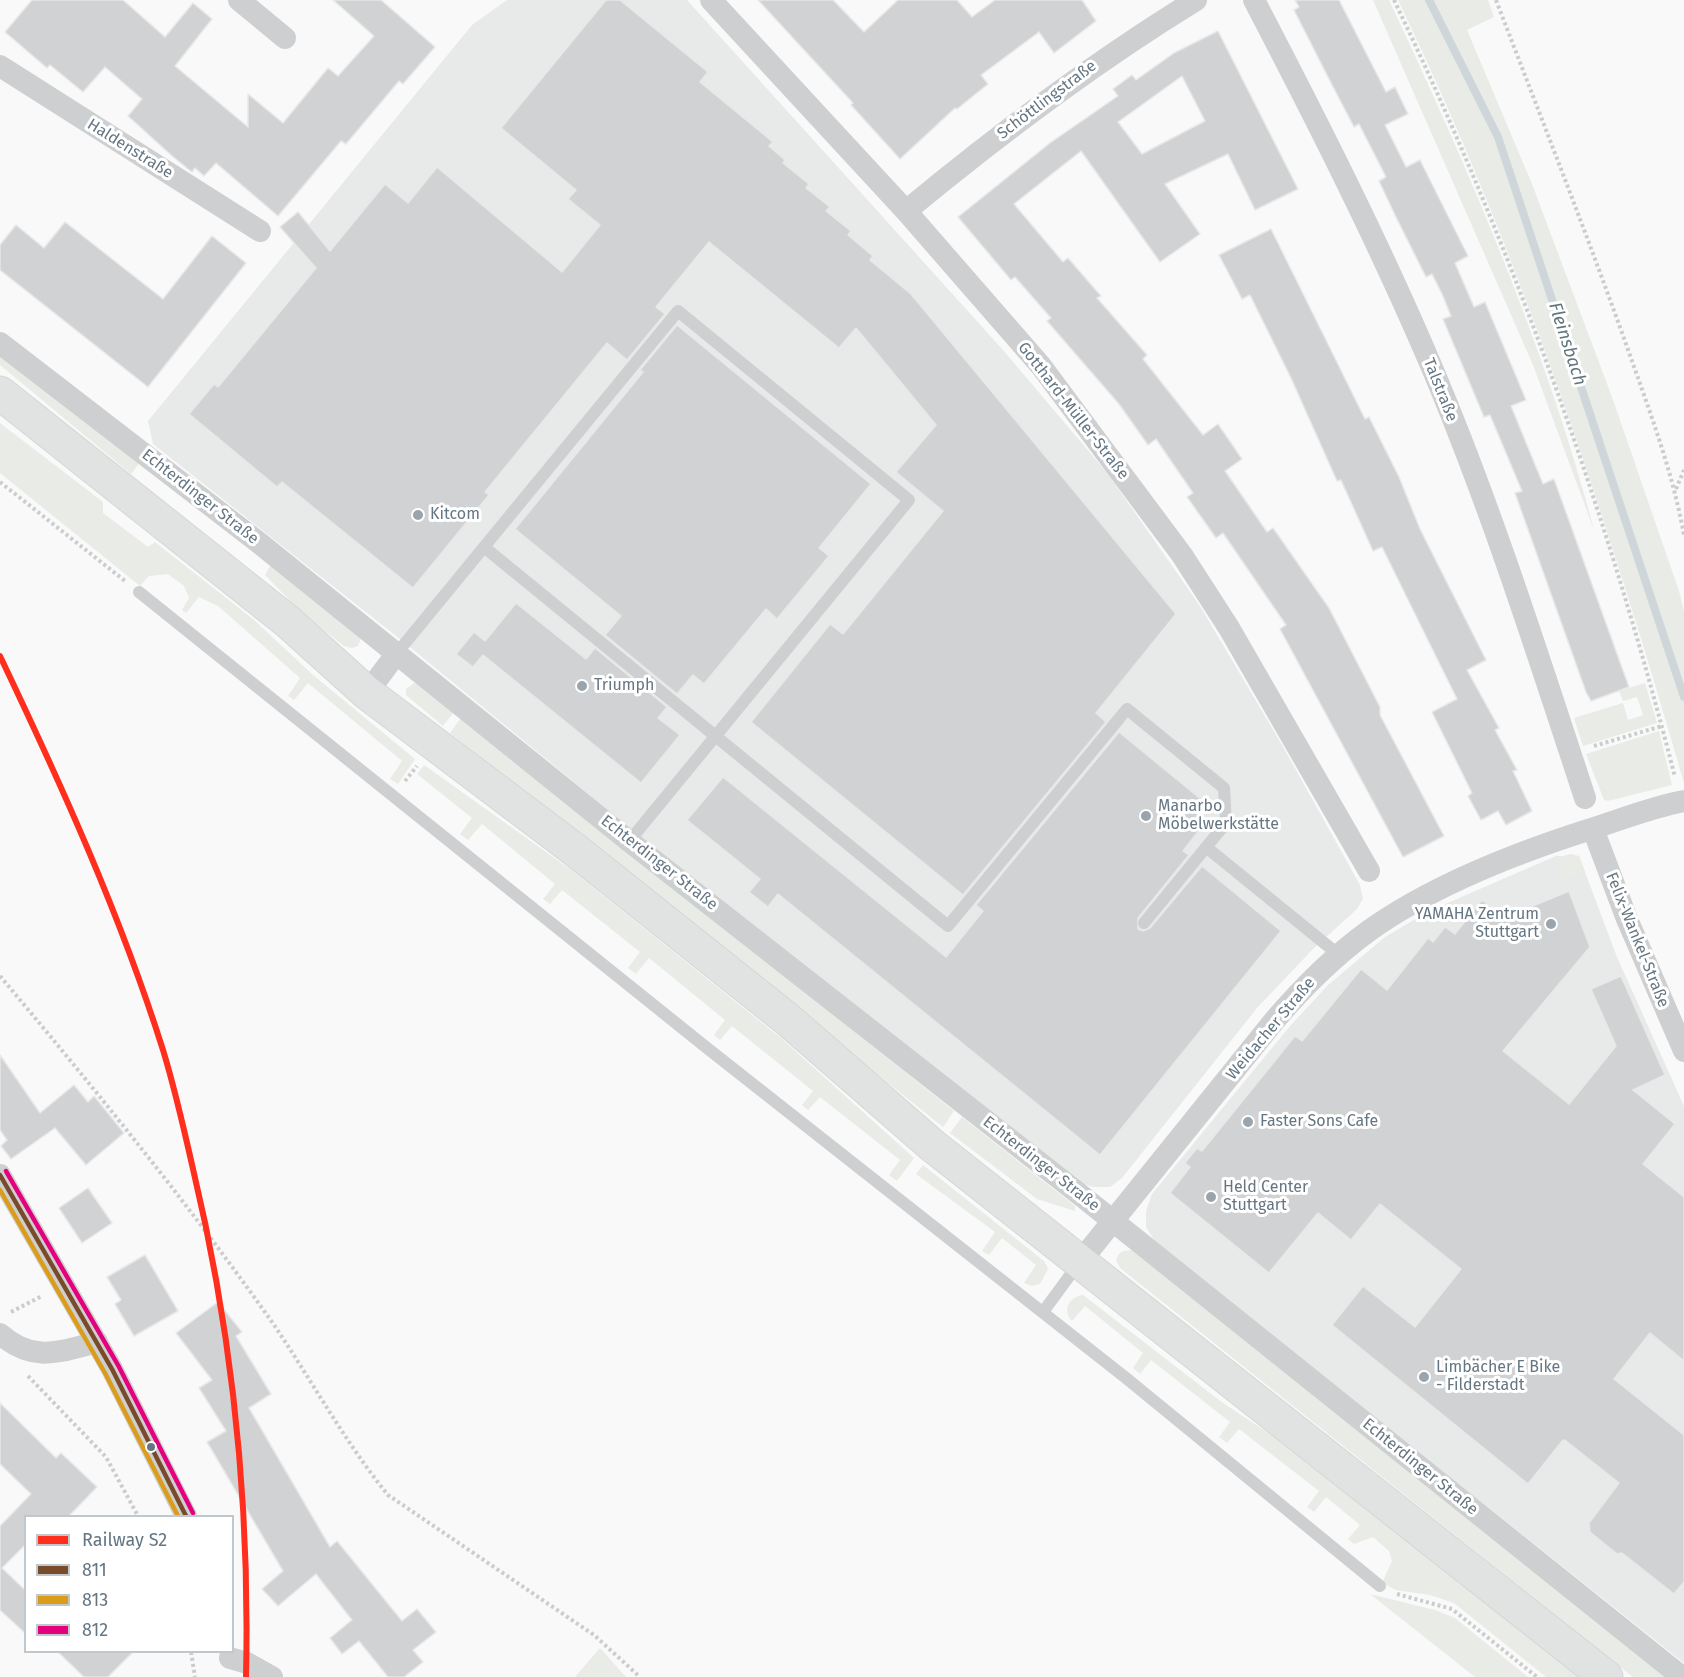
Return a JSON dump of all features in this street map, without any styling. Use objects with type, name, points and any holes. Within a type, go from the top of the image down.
[{"type":"main road","points":[[0,393],[287,621],[367,693],[575,850],[787,1019],[933,1146],[1606,1677]]},
{"type":"street","points":[[239,0],[285,38]]},
{"type":"street","name":"Gotthard-Müller-Straße","points":[[711,0],[906,211],[1041,366],[1182,555],[1228,628],[1369,871]]},
{"type":"street","name":"Schöttlingstraße","points":[[906,211],[1039,103],[1104,58],[1196,0]]},
{"type":"street","name":"Talstraße","points":[[1254,0],[1340,170],[1430,363],[1530,630],[1585,798]]},
{"type":"street","name":"Haldenstraße","points":[[0,66],[260,231]]},
{"type":"street","name":"Echterdinger Straße","points":[[0,343],[397,653],[629,841],[1113,1221],[1682,1677]]},
{"type":"street","points":[[367,693],[397,653]]},
{"type":"street","name":"Weidacher Straße","points":[[1080,1263],[1274,1021],[1306,984],[1339,955],[1393,915],[1526,850],[1641,812],[1683,801]]},
{"type":"street","name":"Felix-Wankel-Straße","points":[[1593,828],[1627,919],[1684,1051]]},
{"type":"street","points":[[0,1175],[97,1342],[185,1515]]},
{"type":"street","points":[[7,1340],[29,1353],[44,1354],[97,1342]]},
{"type":"street","points":[[230,1662],[248,1663],[272,1677]]},
{"type":"lane","points":[[397,653],[678,310],[909,500],[629,841]]},
{"type":"lane","points":[[484,547],[948,926],[1127,709],[1224,788],[1226,823],[1144,922]]},
{"type":"lane","points":[[139,592],[707,1048],[1043,1312],[1380,1586]]},
{"type":"lane","points":[[1206,847],[1339,955]]},
{"type":"lane","points":[[1043,1312],[1080,1263]]},
{"type":"path","points":[[1394,0],[1459,144],[1556,387],[1614,563],[1683,801]]},
{"type":"path","points":[[1496,0],[1612,304],[1676,490],[1684,535]]},
{"type":"path","points":[[1676,490],[1684,470]]},
{"type":"path","points":[[0,482],[139,592]]},
{"type":"path","points":[[1570,754],[1662,726]]},
{"type":"path","points":[[0,976],[131,1133],[272,1323],[363,1464],[388,1495],[594,1635],[640,1677]]},
{"type":"path","points":[[9,1313],[65,1284]]},
{"type":"path","points":[[7,1340],[23,1371],[106,1457],[137,1515]]},
{"type":"path","points":[[1380,1586],[1395,1593],[1452,1609],[1537,1677]]},
{"type":"path","points":[[191,1653],[195,1677]]},
{"type":"shaded area","points":[[507,0],[687,0],[1003,350],[1108,474],[1200,606],[1282,745],[1360,885],[1363,899],[1357,909],[1312,950],[1257,1008],[1122,1178],[1110,1187],[1093,1187],[1077,1182],[636,833],[405,643],[153,444],[148,421],[472,25]]},
{"type":"shaded area","points":[[1373,0],[1389,0],[1504,260],[1553,394],[1594,530],[1533,365]]},
{"type":"shaded area","points":[[1398,0],[1488,0],[1494,17],[1467,30],[1532,184],[1612,397],[1679,591],[1684,611],[1684,783],[1624,583],[1558,386],[1483,191]]},
{"type":"shaded area","points":[[0,352],[141,461],[131,474],[0,365]]},
{"type":"shaded area","points":[[0,423],[103,502],[103,513],[148,547],[155,542],[253,619],[313,675],[415,759],[398,784],[390,779],[402,761],[308,683],[294,700],[288,696],[300,678],[218,606],[199,597],[186,613],[182,610],[189,598],[184,586],[168,574],[149,576],[140,586],[0,473]]},
{"type":"shaded area","points":[[270,566],[274,566],[361,638],[358,646],[352,648],[344,646],[302,613],[265,575]]},
{"type":"shaded area","points":[[414,683],[420,684],[454,712],[443,726],[406,695],[406,689]]},
{"type":"shaded area","points":[[1645,683],[1657,723],[1583,746],[1574,718],[1623,703],[1628,720],[1643,715],[1637,697],[1623,701],[1619,691]]},
{"type":"shaded area","points":[[461,718],[954,1111],[943,1127],[450,733]]},
{"type":"shaded area","points":[[1659,731],[1672,785],[1608,801],[1604,800],[1586,754]]},
{"type":"shaded area","points":[[424,765],[570,869],[781,1038],[914,1158],[897,1181],[889,1175],[900,1160],[820,1097],[808,1110],[802,1105],[813,1091],[732,1026],[720,1040],[714,1035],[725,1020],[649,958],[636,974],[628,968],[640,952],[562,890],[550,904],[543,899],[555,884],[482,824],[468,840],[460,834],[472,818],[417,774]]},
{"type":"shaded area","points":[[1571,854],[1579,856],[1585,872],[1564,880],[1555,858]]},
{"type":"shaded area","points":[[1556,856],[1579,856],[1617,957],[1684,1106],[1684,1663],[1156,1243],[1146,1227],[1146,1211],[1152,1194],[1290,1026],[1328,985],[1385,937],[1429,911]]},
{"type":"shaded area","points":[[962,1117],[1075,1206],[1075,1211],[1037,1199],[950,1133]]},
{"type":"shaded area","points":[[923,1165],[1044,1261],[1048,1269],[1040,1284],[1032,1286],[1024,1283],[1036,1265],[1002,1238],[989,1255],[982,1251],[995,1232],[916,1174]]},
{"type":"shaded area","points":[[1132,1250],[1666,1677],[1633,1677],[1120,1268],[1116,1260],[1118,1255]]},
{"type":"shaded area","points":[[1083,1295],[1223,1403],[1300,1454],[1580,1677],[1546,1677],[1454,1603],[1430,1595],[1396,1590],[1382,1583],[1392,1561],[1389,1551],[1373,1537],[1354,1544],[1348,1539],[1360,1525],[1326,1497],[1314,1512],[1307,1507],[1319,1491],[1239,1429],[1227,1443],[1219,1437],[1230,1422],[1151,1360],[1140,1374],[1133,1368],[1143,1353],[1085,1306],[1072,1321],[1068,1313],[1068,1305],[1074,1298]]},
{"type":"shaded area","points":[[1370,1594],[1435,1610],[1455,1618],[1528,1677],[1475,1677]]},
{"type":"shaded area","points":[[600,1648],[626,1677],[575,1677]]},
{"type":"building","points":[[32,0],[123,0],[165,37],[193,3],[212,19],[175,66],[248,127],[248,94],[283,123],[328,68],[338,76],[374,36],[333,0],[381,0],[435,47],[403,84],[399,81],[346,144],[341,141],[278,216],[216,163],[204,176],[195,168],[192,172],[171,155],[128,116],[142,99],[105,67],[83,92],[50,65],[47,68],[5,32]]},
{"type":"building","points":[[606,0],[620,0],[708,72],[700,82],[773,142],[769,146],[785,160],[783,163],[809,184],[806,188],[830,207],[826,211],[851,231],[848,235],[873,256],[870,260],[911,294],[1176,614],[1096,713],[1106,722],[963,895],[751,722],[830,624],[843,634],[943,511],[896,472],[936,425],[856,328],[839,348],[709,242],[656,307],[665,314],[627,360],[607,343],[485,492],[489,495],[413,588],[282,482],[277,487],[189,414],[214,384],[218,387],[316,268],[280,227],[298,212],[330,251],[385,184],[408,203],[437,167],[562,272],[600,225],[568,199],[576,190],[501,128]]},
{"type":"building","points":[[758,0],[833,0],[864,32],[898,0],[957,0],[972,17],[995,0],[1082,0],[1096,21],[1054,53],[1039,32],[981,75],[988,84],[957,109],[955,108],[900,159],[851,105],[853,103]]},
{"type":"building","points":[[1295,0],[1339,0],[1386,92],[1395,87],[1408,114],[1385,125],[1406,167],[1420,160],[1468,256],[1455,263],[1474,307],[1485,302],[1526,400],[1511,406],[1543,484],[1554,479],[1629,687],[1591,701],[1586,692],[1515,493],[1522,491],[1490,415],[1484,417],[1443,319],[1451,316],[1443,296],[1432,274],[1426,277],[1395,215],[1379,181],[1386,177],[1359,124],[1354,127],[1328,77],[1294,10],[1299,7]]},
{"type":"building","points":[[1218,31],[1298,189],[1255,210],[1228,154],[1165,184],[1200,234],[1160,262],[1081,151],[1014,204],[1063,262],[1068,258],[1101,296],[1097,298],[1147,355],[1143,359],[1203,435],[1218,424],[1242,459],[1225,471],[1267,532],[1273,528],[1329,608],[1380,707],[1380,715],[1444,836],[1403,857],[1280,629],[1286,625],[1223,533],[1216,538],[1187,497],[1193,493],[1156,439],[1148,445],[1119,404],[1047,321],[1051,318],[1015,277],[1011,280],[958,217],[1050,143],[1118,96],[1113,89],[1132,75],[1136,80],[1174,53]],"holes":[[[1182,76],[1205,121],[1142,154],[1118,122]]]},
{"type":"building","points":[[65,222],[163,299],[212,236],[246,263],[148,387],[0,270],[0,245],[16,225],[44,248]]},
{"type":"building","points":[[1271,229],[1365,419],[1369,417],[1399,477],[1420,529],[1486,660],[1467,670],[1499,728],[1495,730],[1517,770],[1513,771],[1532,811],[1506,825],[1498,811],[1481,820],[1468,796],[1472,793],[1432,712],[1457,699],[1382,547],[1373,551],[1341,480],[1337,481],[1291,378],[1250,295],[1242,299],[1219,255]]},
{"type":"building","points":[[677,325],[871,484],[819,548],[829,556],[777,619],[766,609],[704,684],[693,675],[677,694],[605,635],[621,616],[515,529],[643,372],[640,370]]},
{"type":"building","points":[[516,603],[586,659],[595,648],[667,707],[658,718],[680,735],[641,783],[483,655],[473,667],[456,654],[474,632],[485,641]]},
{"type":"building","points":[[1119,732],[1207,804],[1197,817],[1205,823],[1183,851],[1189,855],[1138,918],[1138,929],[1143,931],[1150,928],[1202,866],[1281,931],[1100,1155],[778,894],[768,907],[749,892],[760,879],[687,820],[723,777],[946,957],[983,911],[976,905]]},
{"type":"building","points":[[1569,891],[1590,947],[1503,1051],[1569,1104],[1616,1046],[1591,989],[1621,976],[1665,1075],[1633,1090],[1675,1124],[1643,1164],[1684,1197],[1684,1361],[1650,1333],[1614,1379],[1684,1435],[1684,1582],[1674,1594],[1622,1553],[1617,1554],[1590,1532],[1589,1523],[1619,1483],[1566,1441],[1563,1440],[1528,1484],[1332,1325],[1363,1286],[1415,1327],[1461,1269],[1380,1204],[1351,1240],[1318,1213],[1269,1273],[1170,1193],[1190,1167],[1185,1163],[1197,1148],[1202,1151],[1295,1036],[1302,1041],[1361,969],[1387,990],[1428,938],[1433,942],[1445,927],[1455,934],[1482,900],[1504,918]]},
{"type":"building","points":[[0,1055],[40,1113],[74,1085],[88,1102],[94,1096],[124,1133],[86,1165],[55,1128],[11,1159],[1,1146],[7,1140],[0,1130]]},
{"type":"building","points":[[88,1188],[112,1223],[82,1243],[59,1208]]},
{"type":"building","points":[[145,1255],[178,1311],[134,1336],[115,1304],[121,1300],[107,1277]]},
{"type":"building","points":[[218,1302],[242,1332],[236,1336],[271,1394],[249,1408],[330,1547],[337,1541],[402,1621],[417,1609],[436,1632],[413,1650],[423,1662],[404,1677],[388,1677],[359,1641],[342,1654],[330,1638],[352,1620],[316,1574],[278,1606],[262,1589],[283,1571],[207,1442],[226,1431],[199,1388],[212,1380],[176,1333]]},
{"type":"building","points":[[0,1403],[56,1458],[61,1453],[97,1487],[70,1515],[24,1515],[24,1546],[2,1568],[24,1589],[24,1632],[0,1610],[0,1526],[31,1494],[0,1464]]},
{"type":"building","points":[[59,1653],[132,1653],[108,1677],[84,1677]]},
{"type":"waterway","name":"Fleinsbach","points":[[1429,0],[1498,137],[1684,697]]},
{"type":"rail line","name":"S2","points":[[0,656],[109,899],[146,999],[179,1109],[219,1295],[236,1421],[245,1549],[246,1677]]},
{"type":"transit line","name":"812","points":[[6,1171],[118,1365],[193,1513]]},
{"type":"transit line","name":"811","points":[[0,1175],[112,1369],[185,1515]]},
{"type":"transit line","name":"813","points":[[0,1190],[105,1373],[177,1515]]},
{"type":"place","name":"Kitcom","points":[[418,515]]},
{"type":"place","name":"Triumph","points":[[582,686]]},
{"type":"place","name":"Manarbo Möbelwerkstätte","points":[[1146,816]]},
{"type":"place","name":"YAMAHA Zentrum Stuttgart","points":[[1551,924]]},
{"type":"place","name":"Faster Sons Cafe","points":[[1248,1122]]},
{"type":"place","name":"Held Center Stuttgart","points":[[1211,1197]]},
{"type":"place","name":"Limbächer E Bike - Filderstadt","points":[[1424,1377]]}]
